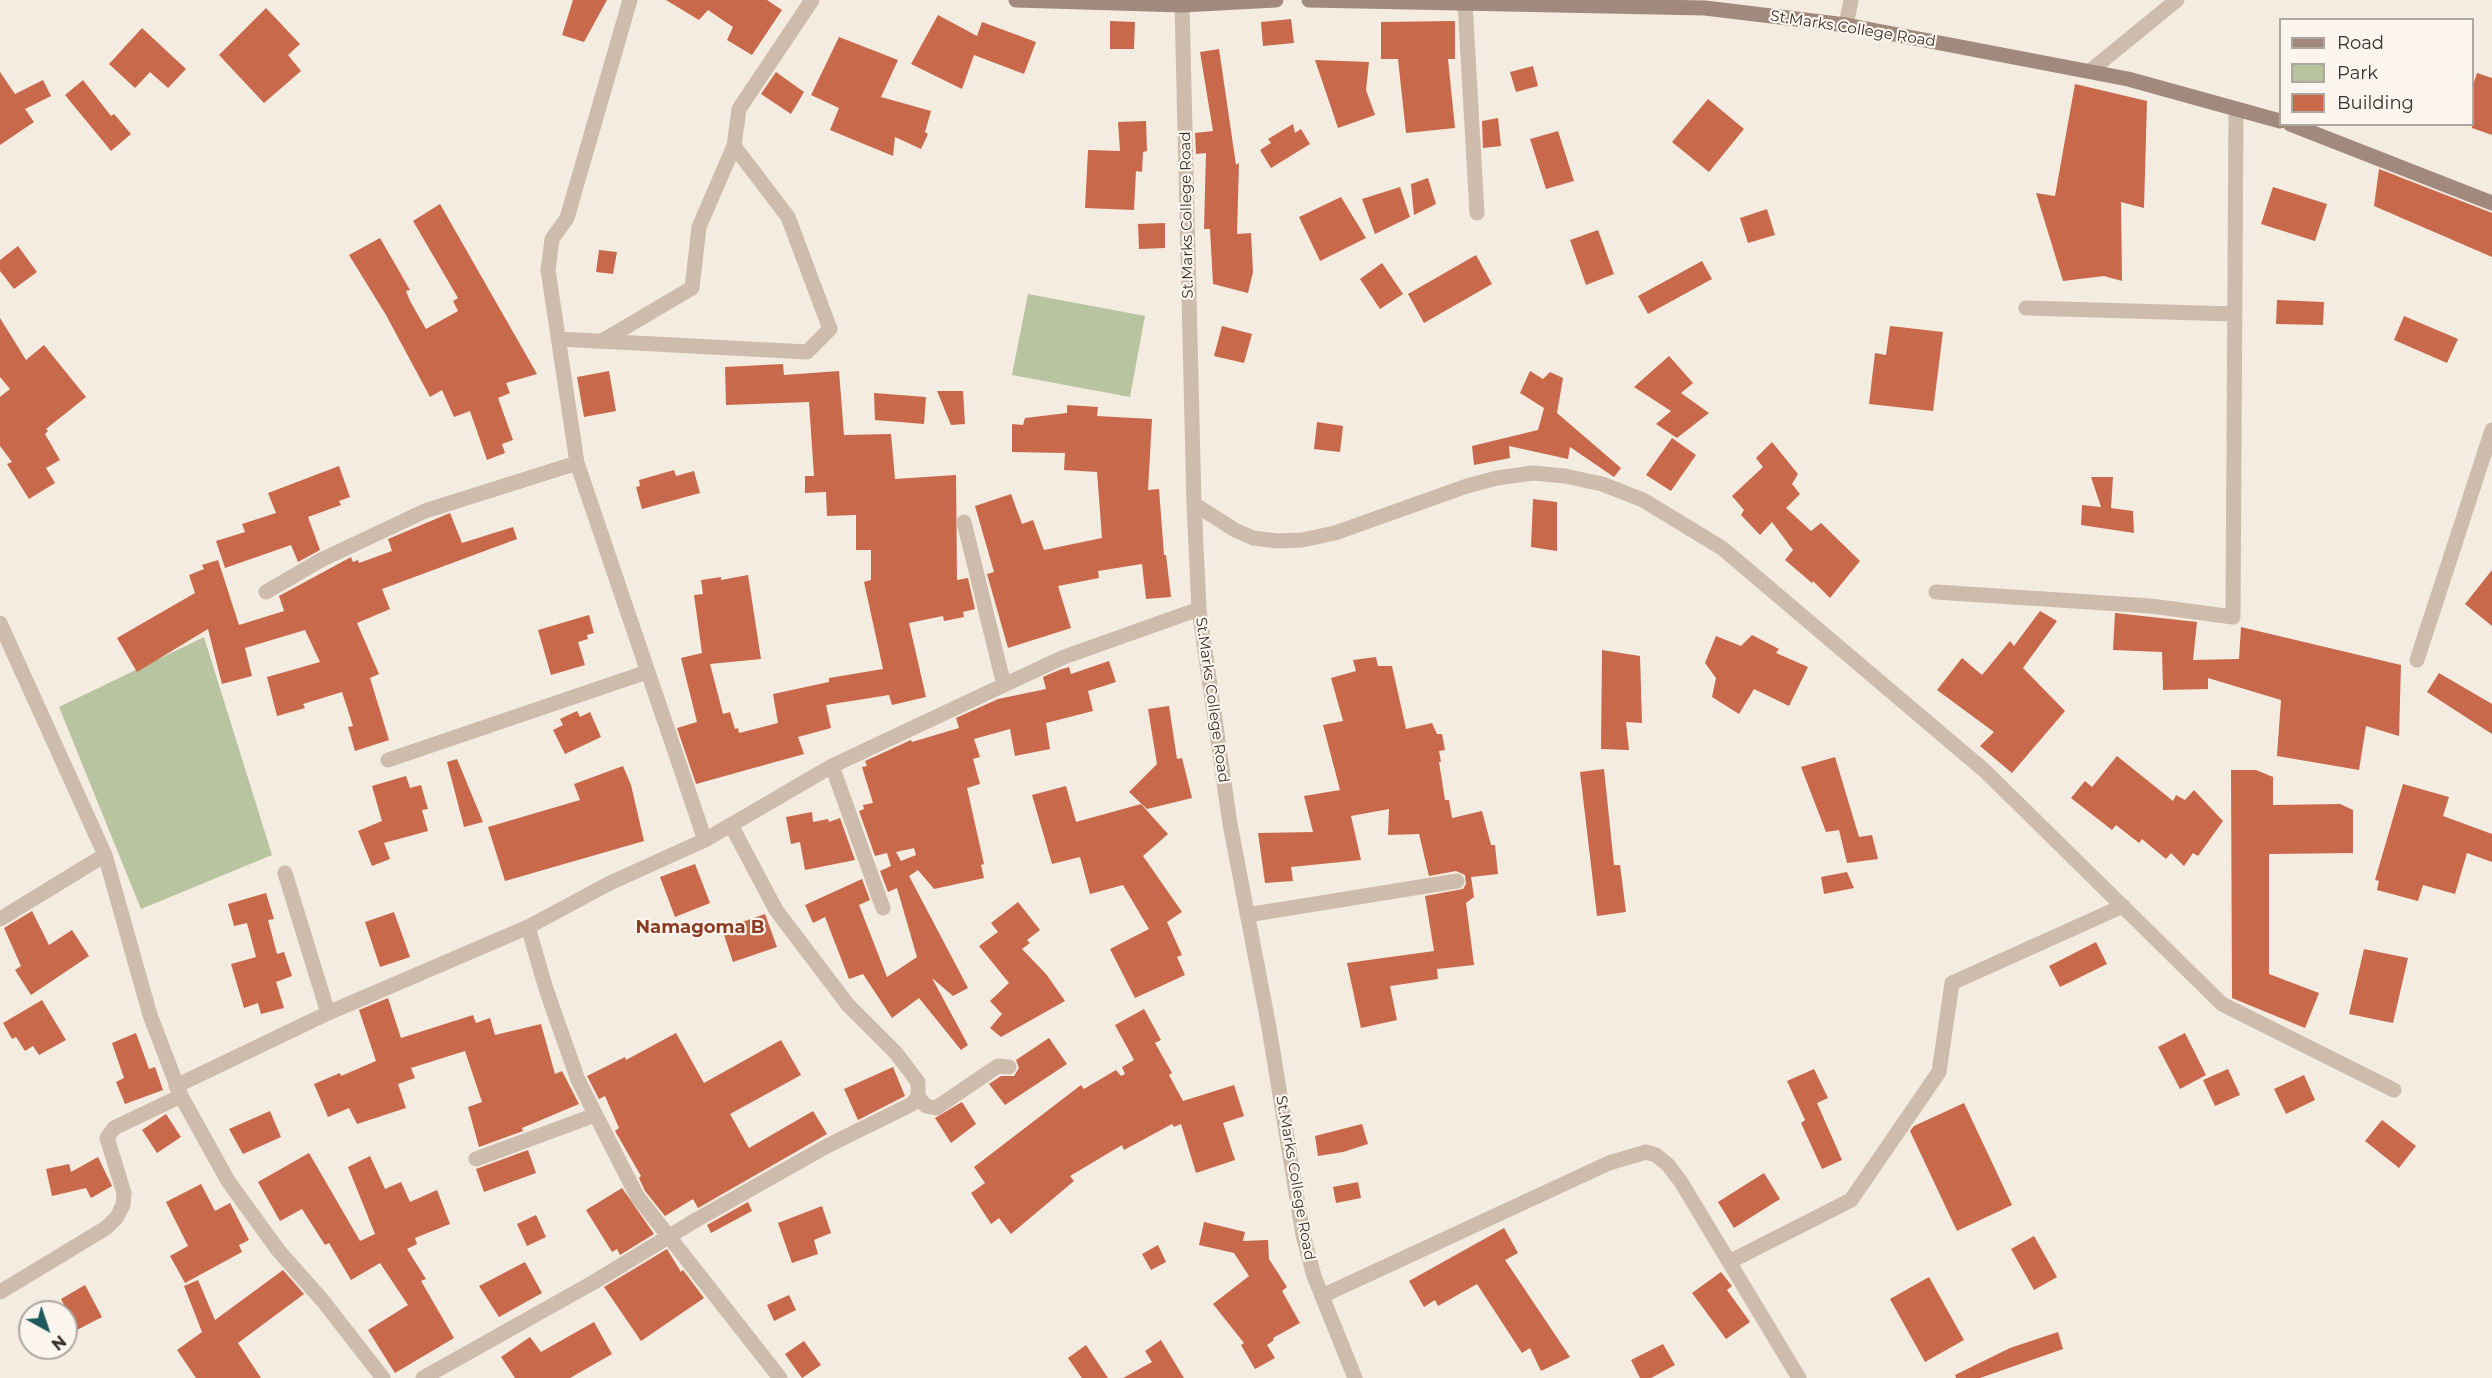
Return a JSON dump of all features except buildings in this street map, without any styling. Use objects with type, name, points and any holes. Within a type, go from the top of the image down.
[{"type":"main road","points":[[1016,0],[1182,5],[1276,0]]},
{"type":"main road","name":"St.Marks College Road","points":[[1309,0],[1517,2],[1706,8],[1846,25],[2090,71],[2279,121]]},
{"type":"main road","points":[[2295,126],[2492,203]]},
{"type":"street","points":[[630,0],[567,218],[552,239],[548,270],[577,463],[705,840]]},
{"type":"street","points":[[602,341],[692,288],[699,227],[734,146],[739,109],[812,0]]},
{"type":"street","points":[[1846,25],[1851,0]]},
{"type":"street","points":[[2090,71],[2177,0]]},
{"type":"street","points":[[1465,3],[1478,213]]},
{"type":"street","name":"St.Marks College Road","points":[[1182,5],[1194,504],[1199,609],[1228,813],[1268,1022],[1303,1235],[1322,1296],[1355,1378]]},
{"type":"street","points":[[1936,592],[2151,606],[2234,617],[2236,109]]},
{"type":"street","points":[[559,339],[807,352],[830,329],[788,217],[734,146]]},
{"type":"street","points":[[2026,308],[2235,314]]},
{"type":"street","points":[[2417,660],[2492,430]]},
{"type":"street","points":[[266,592],[378,531],[425,511],[577,463]]},
{"type":"street","points":[[1194,504],[1235,530],[1253,538],[1277,541],[1302,540],[1335,533],[1467,486],[1497,478],[1533,473],[1564,476],[1602,484],[1643,500],[1731,555],[1985,771],[2223,1004],[2394,1090]]},
{"type":"street","points":[[964,522],[1004,685]]},
{"type":"street","points":[[0,1292],[105,1228],[117,1217],[123,1205],[124,1193],[107,1138],[114,1128],[179,1091],[328,1013],[528,927],[610,883],[705,840],[832,766],[1064,657],[1199,609]]},
{"type":"street","points":[[0,623],[105,855],[150,1015],[179,1091],[228,1181],[278,1250],[338,1319],[383,1378]]},
{"type":"street","points":[[388,760],[647,672]]},
{"type":"street","points":[[832,766],[883,908]]},
{"type":"street","points":[[423,1378],[594,1282],[669,1236],[827,1146],[912,1104],[918,1097],[918,1082],[896,1053],[848,1005],[776,910],[731,825]]},
{"type":"street","points":[[0,919],[105,855]]},
{"type":"street","points":[[285,873],[328,1013]]},
{"type":"street","points":[[1247,915],[1457,881]]},
{"type":"street","points":[[1729,1262],[1851,1200],[1939,1072],[1952,983],[2123,906]]},
{"type":"street","points":[[528,927],[567,1049],[595,1116],[637,1196],[780,1378]]},
{"type":"street","points":[[918,1097],[927,1106],[936,1108],[998,1066],[1009,1066]]},
{"type":"street","points":[[476,1159],[595,1116]]},
{"type":"street","points":[[1322,1296],[1609,1162],[1646,1152],[1656,1155],[1668,1165],[1799,1378]]},
{"type":"green space","points":[[1028,294],[1145,316],[1130,397],[1012,375]]},
{"type":"green space","points":[[204,637],[272,855],[141,909],[59,707]]},
{"type":"district","name":"Namagoma B","points":[[700,928]]}]
